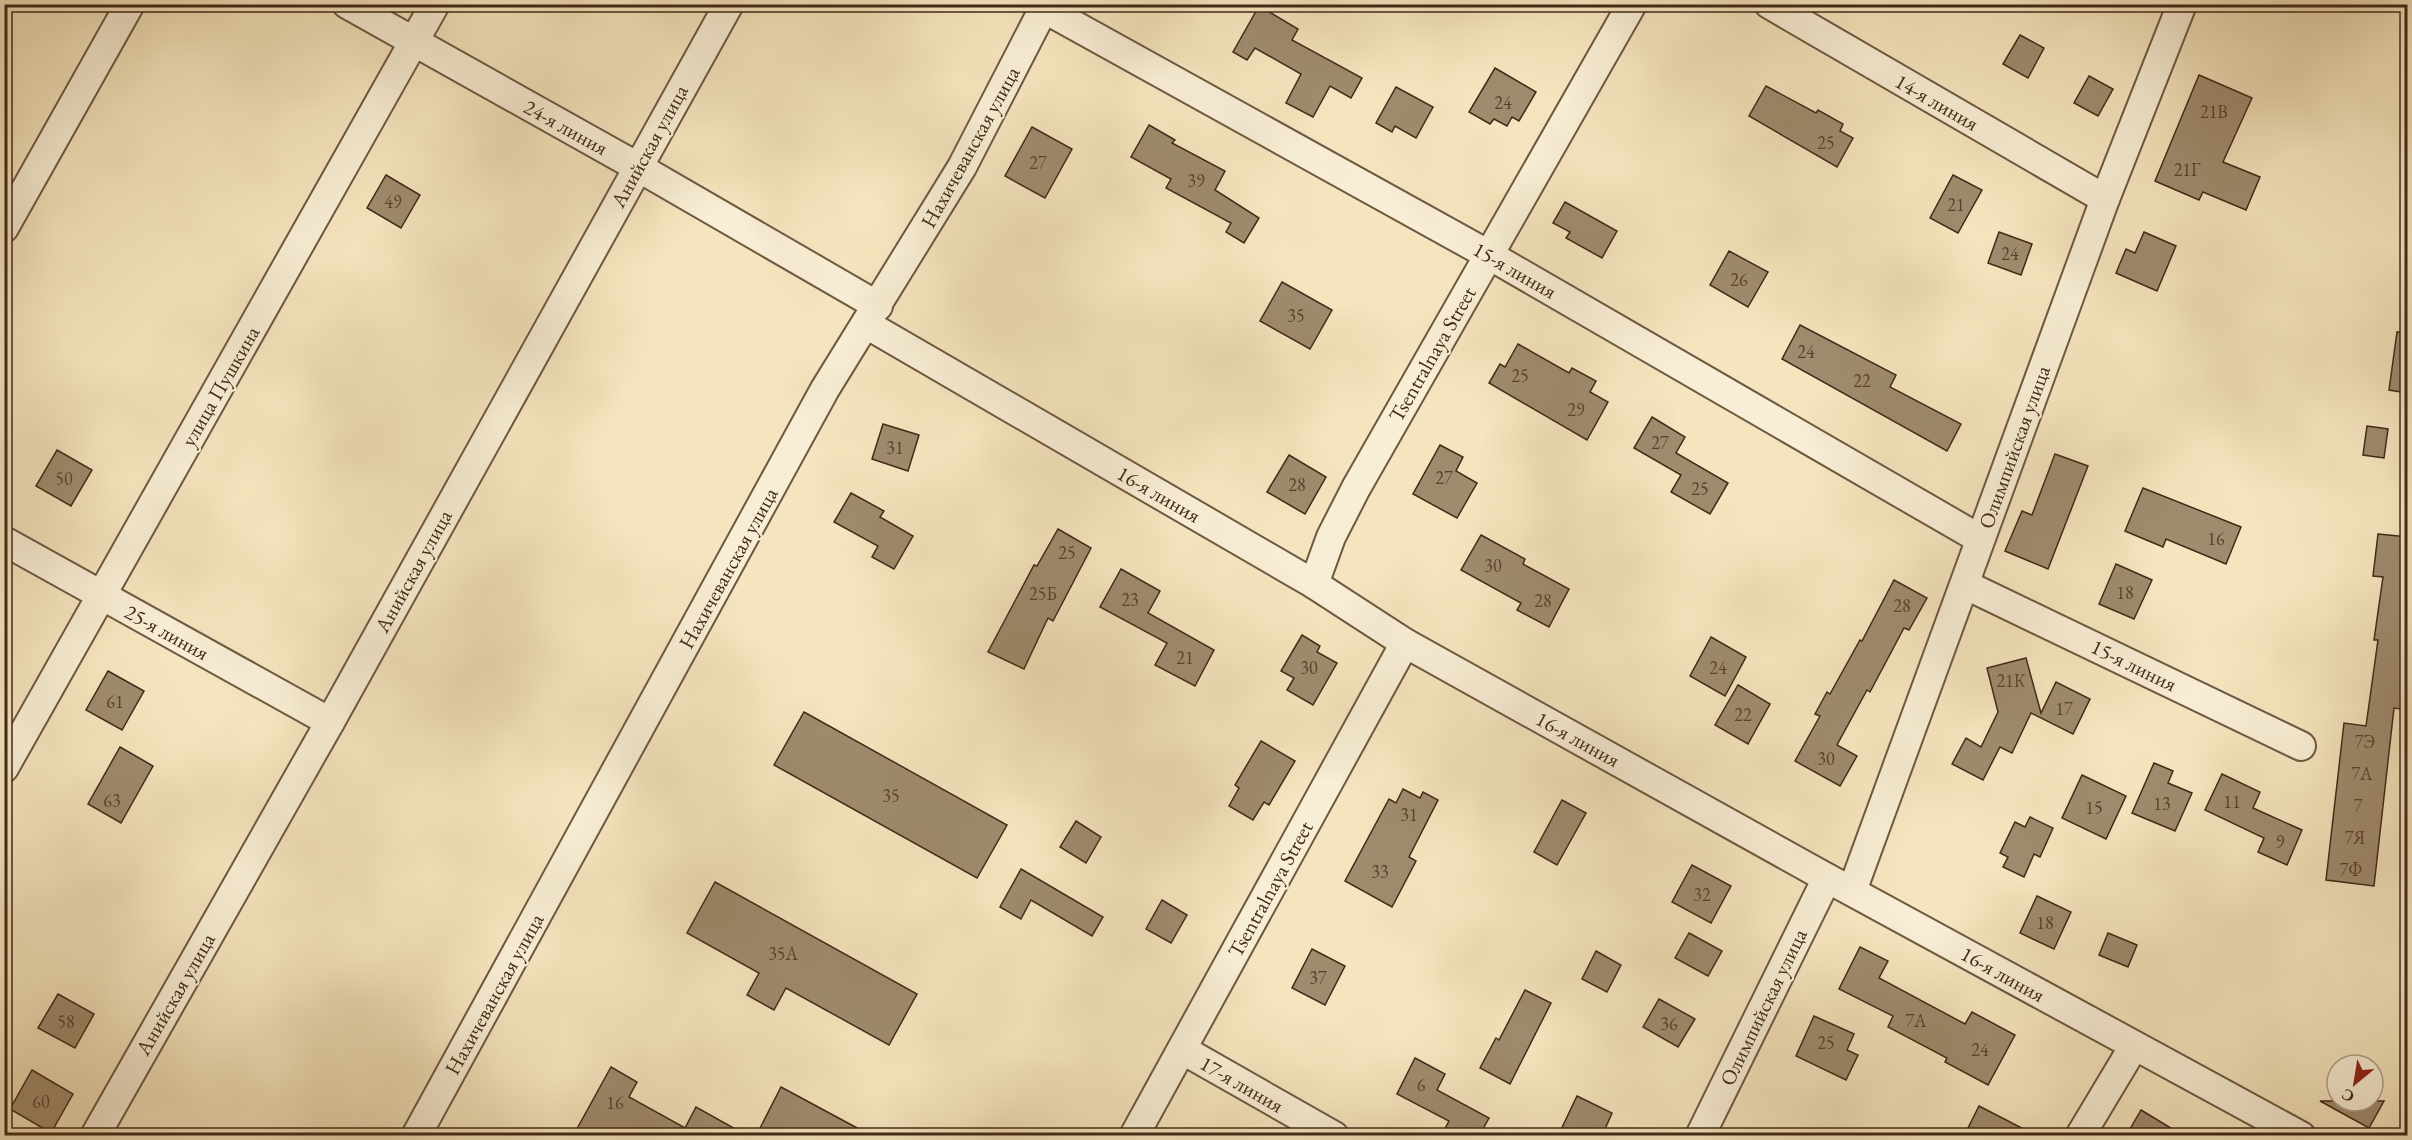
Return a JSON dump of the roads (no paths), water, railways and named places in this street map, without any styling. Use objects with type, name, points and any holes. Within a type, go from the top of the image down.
[{"type":"street","points":[[4,228],[130,4]]},
{"type":"street","name":"24-я линия","points":[[347,4],[636,166],[872,315]]},
{"type":"street","name":"улица Пушкина","points":[[4,768],[435,4]]},
{"type":"street","name":"Анийская улица","points":[[94,1136],[330,722],[636,166],[729,4]]},
{"type":"street","name":"Tsentralnaya Street","points":[[1314,584],[1331,537],[1356,488],[1632,4]]},
{"type":"street","name":"14-я линия","points":[[1769,4],[2105,200]]},
{"type":"street","name":"Олимпийская улица","points":[[1852,891],[1966,585],[1980,539],[2105,200],[2182,4]]},
{"type":"street","name":"15-я линия","points":[[1046,7],[1489,255],[1980,539]]},
{"type":"street","name":"Нахичеванская улица","points":[[416,1136],[825,389],[962,167],[1046,7]]},
{"type":"street","name":"16-я линия","points":[[872,315],[1314,584],[1405,643],[1827,878],[2301,1136]]},
{"type":"street","name":"25-я линия","points":[[4,541],[330,722]]},
{"type":"street","name":"15-я линия","points":[[1966,585],[2301,746]]},
{"type":"street","name":"Tsentralnaya Street","points":[[1134,1136],[1405,643]]},
{"type":"street","name":"Олимпийская улица","points":[[1700,1136],[1827,878]]},
{"type":"street","points":[[2080,1136],[2134,1046]]},
{"type":"street","name":"17-я линия","points":[[1183,1050],[1334,1136]]}]
